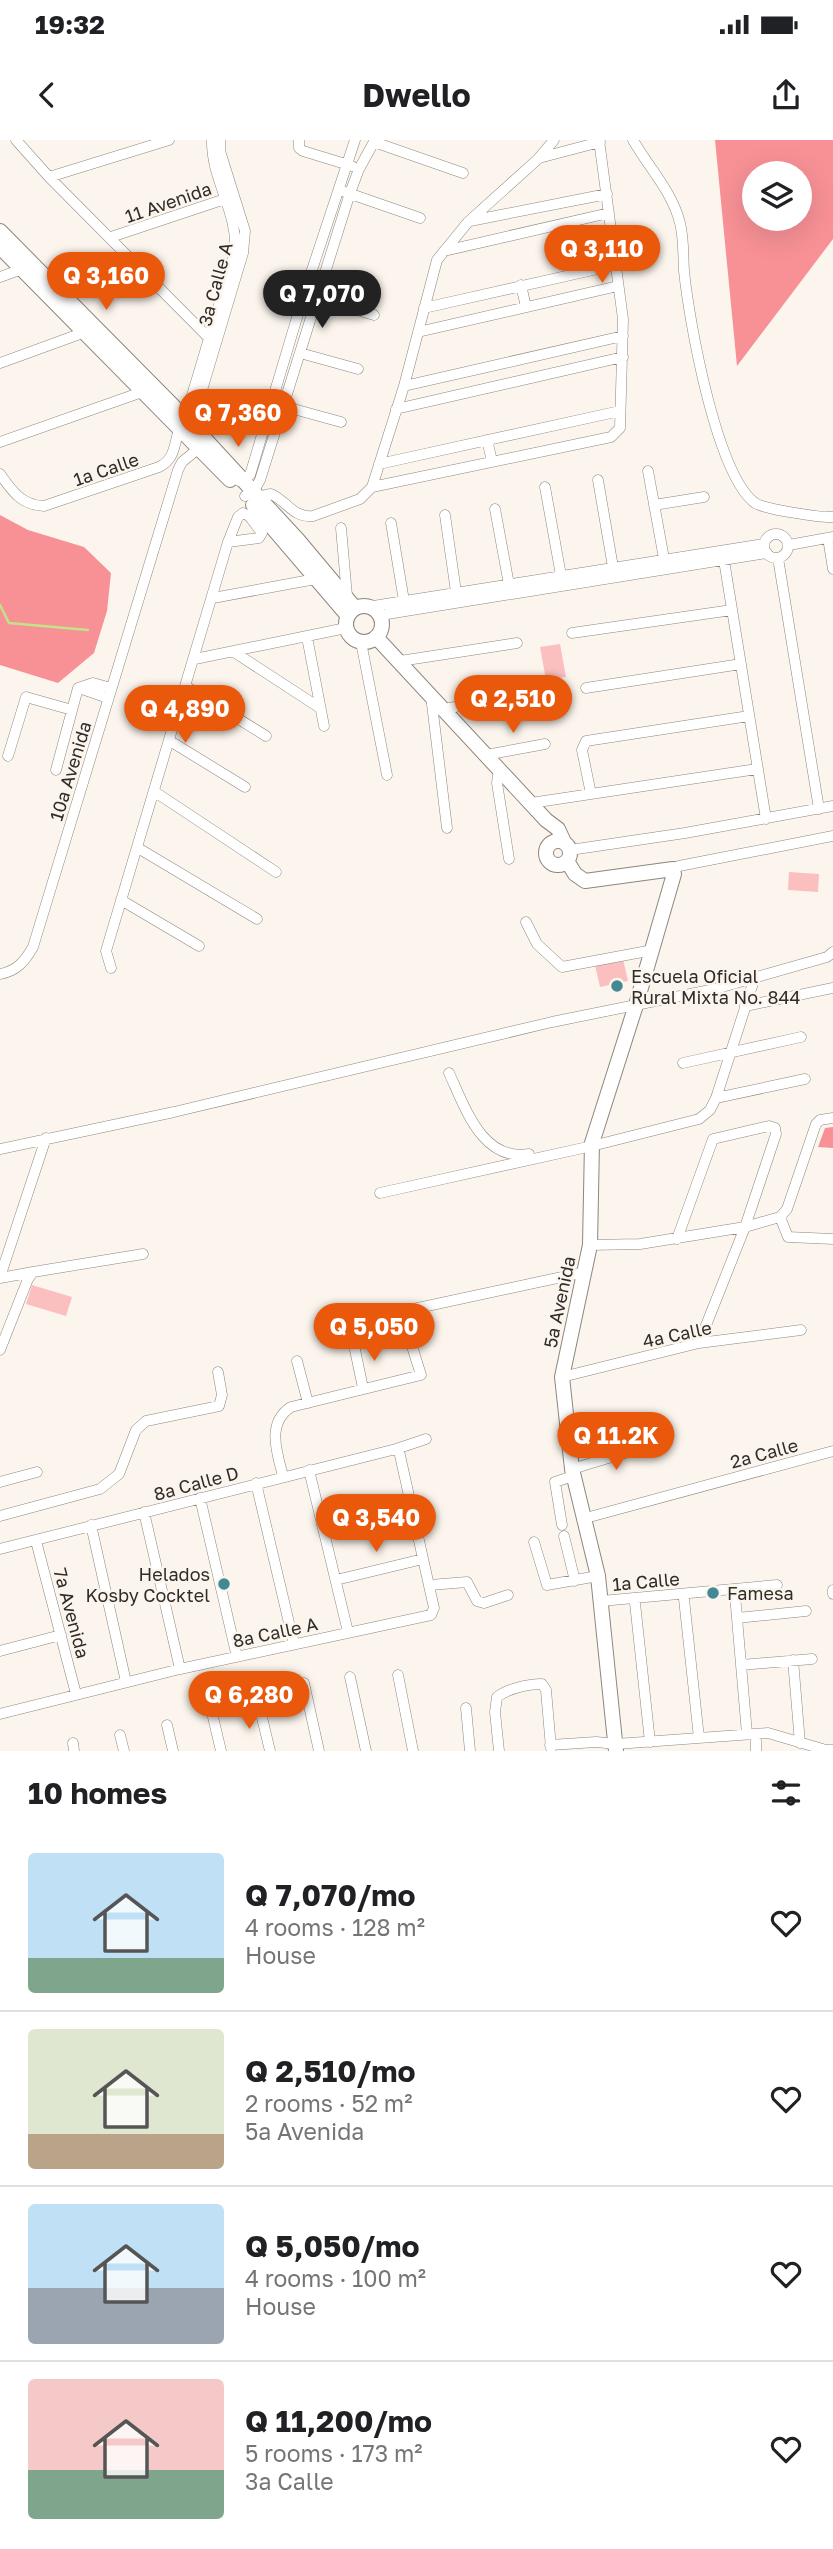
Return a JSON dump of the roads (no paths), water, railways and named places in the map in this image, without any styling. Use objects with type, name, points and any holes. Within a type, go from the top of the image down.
[{"type":"street","points":[[16,140],[49,177],[208,337]]},
{"type":"street","points":[[49,177],[169,140]]},
{"type":"street","name":"3a Calle A","points":[[184,430],[243,253],[245,230],[212,155],[212,140]]},
{"type":"street","name":"3a Calle A","points":[[184,430],[208,337],[235,251],[236,231],[220,140]]},
{"type":"street","points":[[299,140],[299,148],[303,150],[359,169]]},
{"type":"street","points":[[238,482],[250,475],[304,294],[355,140]]},
{"type":"street","points":[[252,497],[271,494],[295,513],[305,517],[360,499],[372,487],[404,386],[437,260],[468,222],[538,159],[554,140]]},
{"type":"street","points":[[633,140],[657,172],[678,214],[683,237],[684,271],[692,326],[711,415],[729,463],[743,489],[754,502],[766,508],[833,517]]},
{"type":"street","points":[[252,497],[285,406],[350,193],[374,141],[463,173]]},
{"type":"street","points":[[372,487],[611,437],[620,428],[623,336],[599,141],[538,159]]},
{"type":"street","points":[[338,189],[420,218]]},
{"type":"street","points":[[468,222],[607,194]]},
{"type":"street","name":"11 Avenida","points":[[111,237],[230,198]]},
{"type":"street","points":[[526,211],[530,231]]},
{"type":"street","points":[[444,251],[609,213]]},
{"type":"street","points":[[0,230],[199,448],[238,482]]},
{"type":"street","points":[[0,247],[90,330],[142,393],[238,482],[354,615]]},
{"type":"street","points":[[424,308],[615,265]]},
{"type":"street","points":[[0,277],[22,269]]},
{"type":"street","points":[[521,285],[526,307]]},
{"type":"street","points":[[418,332],[618,286]]},
{"type":"street","points":[[304,294],[374,315]]},
{"type":"street","points":[[0,363],[90,330]]},
{"type":"street","points":[[404,386],[623,336]]},
{"type":"street","points":[[300,352],[358,369]]},
{"type":"street","points":[[396,409],[623,357]]},
{"type":"street","points":[[511,362],[514,382]]},
{"type":"street","points":[[0,442],[142,393]]},
{"type":"street","points":[[272,403],[341,422]]},
{"type":"street","points":[[379,464],[620,411]]},
{"type":"street","name":"1a Calle","points":[[0,474],[17,496],[32,505],[50,505],[163,466],[172,456],[184,430]]},
{"type":"street","points":[[487,440],[492,461]]},
{"type":"street","name":"10a Avenida","points":[[0,974],[10,972],[26,961],[33,947],[178,470],[181,462],[199,448]]},
{"type":"street","points":[[648,471],[665,563]]},
{"type":"street","points":[[598,480],[614,572]]},
{"type":"street","points":[[545,487],[562,581]]},
{"type":"street","points":[[654,505],[704,497]]},
{"type":"street","points":[[495,509],[510,589]]},
{"type":"street","points":[[445,516],[457,598]]},
{"type":"street","points":[[391,523],[405,607]]},
{"type":"street","points":[[195,659],[307,637],[354,615],[375,611],[381,619],[381,628],[376,637],[361,642],[351,637],[354,615],[346,596],[341,528]]},
{"type":"street","points":[[765,548],[768,537],[775,534],[785,538],[789,545],[787,552],[778,558]]},
{"type":"street","points":[[789,545],[830,537],[833,569]]},
{"type":"street","points":[[111,968],[106,951],[187,687],[228,542]]},
{"type":"street","points":[[354,615],[765,548],[778,558],[819,809]]},
{"type":"street","points":[[723,554],[766,819]]},
{"type":"street","points":[[213,598],[322,577],[346,596]]},
{"type":"street","points":[[381,619],[405,607]]},
{"type":"street","points":[[572,634],[732,610]]},
{"type":"street","points":[[307,637],[324,726]]},
{"type":"street","points":[[376,637],[546,820],[577,883],[620,880],[833,836]]},
{"type":"street","points":[[361,642],[387,775]]},
{"type":"street","points":[[400,661],[517,643]]},
{"type":"street","points":[[234,652],[320,708]]},
{"type":"street","points":[[586,688],[741,664]]},
{"type":"street","points":[[187,687],[266,736]]},
{"type":"street","points":[[56,771],[78,688],[110,693]]},
{"type":"street","points":[[431,695],[447,828]]},
{"type":"street","points":[[443,709],[521,695]]},
{"type":"street","points":[[8,756],[26,697],[72,710]]},
{"type":"street","points":[[591,794],[582,750],[586,741],[749,716]]},
{"type":"street","points":[[170,741],[245,787]]},
{"type":"street","points":[[486,755],[545,744]]},
{"type":"street","points":[[499,769],[497,783],[509,859]]},
{"type":"street","points":[[531,803],[757,769]]},
{"type":"street","points":[[155,792],[276,872]]},
{"type":"street","points":[[563,852],[833,806]]},
{"type":"street","points":[[138,848],[257,919]]},
{"type":"street","name":"5a Avenida","points":[[611,1747],[598,1576],[582,1519],[573,1473],[562,1377],[590,1245],[592,1145],[653,950],[674,874],[673,869]]},
{"type":"street","points":[[121,900],[199,946]]},
{"type":"street","points":[[526,922],[537,944],[562,967],[653,950]]},
{"type":"street","points":[[0,1149],[173,1112],[552,1022],[715,989],[827,957],[833,952]]},
{"type":"street","points":[[796,965],[833,962]]},
{"type":"street","points":[[380,1193],[699,1119],[710,1110],[716,1098],[755,977]]},
{"type":"street","points":[[745,1006],[833,988]]},
{"type":"street","points":[[683,1063],[801,1037]]},
{"type":"street","points":[[449,1073],[473,1126],[488,1143],[498,1149],[521,1156],[592,1145]]},
{"type":"street","points":[[716,1098],[805,1079]]},
{"type":"street","points":[[590,1245],[640,1244],[677,1239],[745,1227],[780,1217],[787,1209],[816,1124],[820,1120],[833,1118]]},
{"type":"street","points":[[677,1239],[713,1139],[769,1126],[775,1128],[776,1134],[745,1227],[699,1343]]},
{"type":"street","points":[[46,1138],[0,1277],[143,1254]]},
{"type":"street","points":[[780,1217],[788,1237],[833,1239]]},
{"type":"street","points":[[0,1350],[33,1272]]},
{"type":"street","points":[[404,1311],[585,1272]]},
{"type":"street","points":[[283,1476],[275,1445],[277,1424],[283,1413],[291,1407],[421,1375],[406,1327]]},
{"type":"street","name":"4a Calle","points":[[562,1377],[699,1343],[801,1330]]},
{"type":"street","points":[[354,1345],[363,1388]]},
{"type":"street","points":[[297,1361],[308,1403]]},
{"type":"street","points":[[0,1516],[100,1489],[119,1474],[136,1430],[146,1421],[219,1406],[222,1395],[219,1372]]},
{"type":"street","name":"8a Calle D","points":[[3,1546],[36,1541],[283,1476],[398,1450],[426,1439]]},
{"type":"street","points":[[575,1581],[555,1482],[651,1445]]},
{"type":"street","points":[[398,1450],[430,1585],[467,1582],[477,1601],[484,1604],[508,1595]]},
{"type":"street","name":"2a Calle","points":[[582,1519],[833,1451]]},
{"type":"street","points":[[309,1470],[348,1632]]},
{"type":"street","points":[[0,1482],[37,1472]]},
{"type":"street","points":[[256,1483],[294,1644]]},
{"type":"street","points":[[200,1498],[237,1657]]},
{"type":"street","points":[[322,1525],[411,1504]]},
{"type":"street","points":[[144,1512],[180,1669]]},
{"type":"street","points":[[91,1525],[126,1682]]},
{"type":"street","name":"7a Avenida","points":[[36,1541],[76,1694]]},
{"type":"street","points":[[534,1542],[547,1585],[598,1576]]},
{"type":"street","points":[[336,1580],[424,1559]]},
{"type":"street","name":"8a Calle A","points":[[0,1714],[180,1669],[431,1615],[430,1585]]},
{"type":"street","name":"1a Calle","points":[[601,1601],[777,1585]]},
{"type":"street","points":[[735,1595],[747,1734]]},
{"type":"street","points":[[684,1599],[699,1738]]},
{"type":"street","points":[[635,1603],[650,1742]]},
{"type":"street","points":[[737,1618],[806,1611]]},
{"type":"street","points":[[0,1651],[61,1635]]},
{"type":"street","points":[[741,1665],[812,1659]]},
{"type":"street","points":[[793,1660],[800,1743]]},
{"type":"street","points":[[398,1675],[413,1751]]},
{"type":"street","points":[[350,1677],[366,1751]]},
{"type":"street","points":[[304,1684],[319,1751]]},
{"type":"street","points":[[499,1751],[496,1697],[536,1684],[542,1684],[546,1690],[551,1748],[611,1747],[768,1733],[826,1751],[833,1750]]},
{"type":"street","points":[[259,1705],[270,1751]]},
{"type":"street","points":[[466,1708],[470,1751]]},
{"type":"street","points":[[213,1717],[221,1751]]},
{"type":"street","points":[[167,1725],[173,1751]]},
{"type":"street","points":[[120,1735],[124,1751]]},
{"type":"waterway","points":[[0,605],[9,623],[88,630]]},
{"type":"place","name":"Escuela Oficial Rural Mixta No. 844","points":[[617,986]]},
{"type":"place","name":"Helados Kosby Cocktel","points":[[224,1584]]},
{"type":"place","name":"Famesa","points":[[713,1593]]}]
